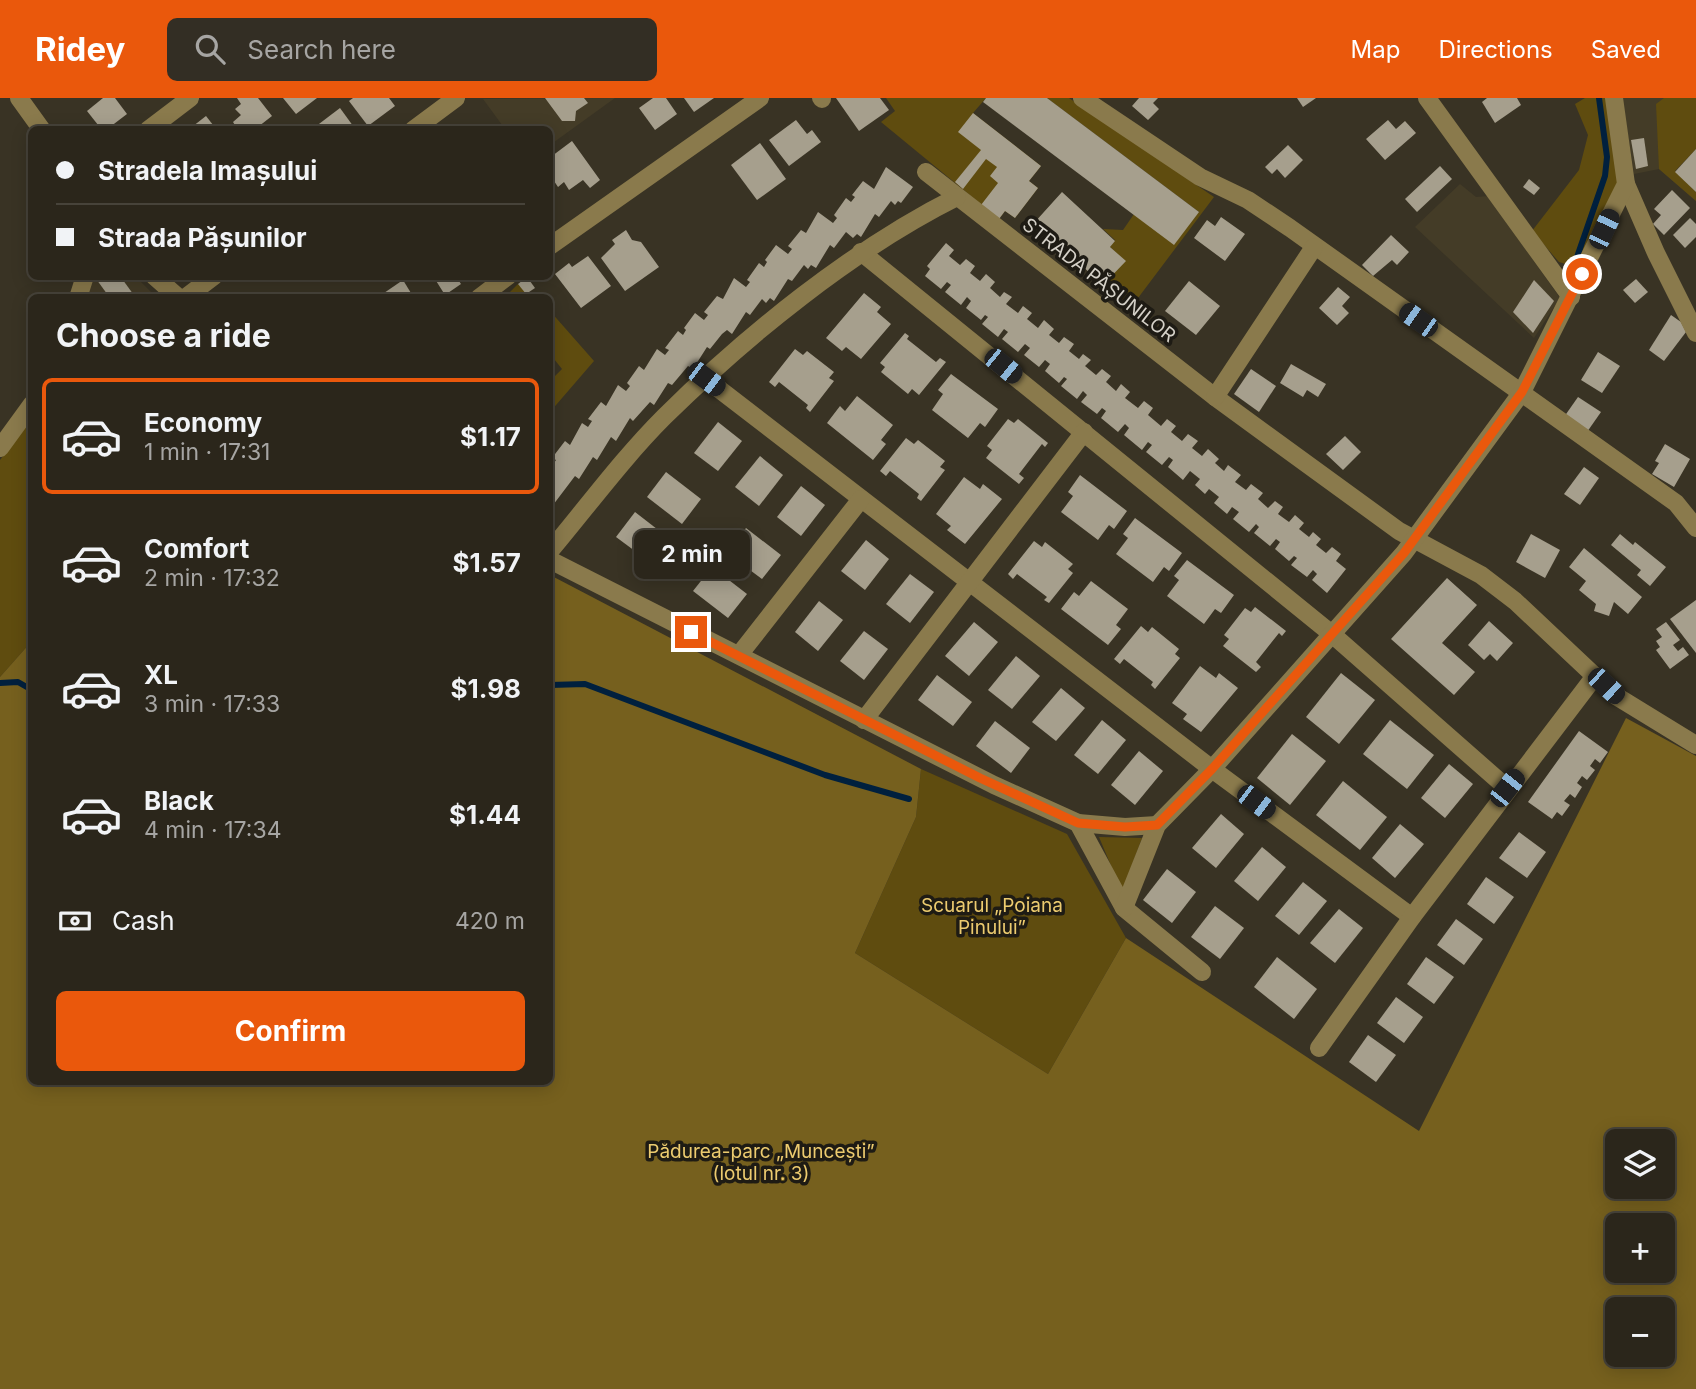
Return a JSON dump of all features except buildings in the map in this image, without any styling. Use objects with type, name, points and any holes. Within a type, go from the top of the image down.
[{"type":"street","points":[[19,98],[39,126]]},
{"type":"street","points":[[153,126],[190,98]]},
{"type":"street","points":[[418,126],[456,98]]},
{"type":"street","points":[[553,244],[760,98]]},
{"type":"street","points":[[1082,98],[1199,177],[1248,200],[1676,503],[1696,528]]},
{"type":"street","points":[[1427,98],[1571,297]]},
{"type":"street","points":[[1615,98],[1626,184],[1656,253],[1696,333]]},
{"type":"street","name":"STRADA PĂȘUNILOR","points":[[926,172],[1216,397],[1399,531],[1481,575],[1515,601],[1595,676],[1644,716],[1696,745]]},
{"type":"street","points":[[1124,908],[1157,825],[1212,769],[1333,635],[1415,539],[1522,392],[1626,184]]},
{"type":"street","points":[[553,547],[663,419],[706,379],[861,252],[957,197]]},
{"type":"street","points":[[1216,397],[1314,247]]},
{"type":"street","points":[[861,252],[1333,635],[1507,788]]},
{"type":"street","points":[[159,280],[174,294]]},
{"type":"street","points":[[190,294],[209,280]]},
{"type":"street","points":[[484,294],[503,280]]},
{"type":"street","points":[[706,379],[1212,769],[1412,917]]},
{"type":"street","points":[[0,448],[28,410]]},
{"type":"street","points":[[864,720],[1084,432]]},
{"type":"street","points":[[739,655],[861,499]]},
{"type":"street","points":[[553,562],[864,720],[1078,823],[1125,827],[1157,825]]},
{"type":"street","points":[[1319,1048],[1507,788],[1595,676]]},
{"type":"street","points":[[1078,823],[1124,908],[1202,972]]},
{"type":"shaded area","points":[[615,98],[553,143],[553,126],[503,126],[483,99]]},
{"type":"shaded area","points":[[1622,98],[1696,98],[1696,201],[1659,169],[1634,174]]},
{"type":"shaded area","points":[[1460,184],[1476,197],[1488,196],[1560,298],[1534,338],[1415,227]]},
{"type":"shaded area","points":[[91,280],[139,280],[153,294],[85,294]]},
{"type":"green space","points":[[886,98],[986,98],[973,113],[1041,166],[1029,181],[1038,188],[1015,218],[1005,211],[999,219],[881,122],[895,111]]},
{"type":"green space","points":[[1047,98],[1069,98],[1214,197],[1138,298],[1119,300],[1103,285],[1125,261],[1110,247],[1115,240],[1103,229],[1123,230],[1134,214],[1199,212]]},
{"type":"green space","points":[[1585,98],[1609,98],[1619,168],[1617,187],[1584,261],[1572,266],[1559,262],[1532,231],[1579,170],[1588,135],[1575,104]]},
{"type":"green space","points":[[1664,98],[1696,98],[1696,149],[1675,171],[1696,192],[1696,201],[1659,169],[1656,104]]},
{"type":"green space","points":[[518,284],[533,294],[508,294]]},
{"type":"green space","points":[[553,314],[594,361],[553,409],[553,378],[562,369],[553,358]]},
{"type":"green space","points":[[28,422],[28,645],[0,677],[0,460]]},
{"type":"green space","name":"Pădurea-parc „Muncești” (lotul nr. 3)","points":[[553,577],[921,769],[916,817],[855,953],[1048,1074],[1126,938],[1419,1131],[1626,718],[1696,756],[1696,1389],[0,1389],[0,677],[28,645],[28,1085],[553,1085]]},
{"type":"green space","name":"Scuarul „Poiana Pinului”","points":[[921,769],[1067,834],[1126,938],[1048,1074],[855,953],[916,817]]},
{"type":"green space","points":[[1099,837],[1142,838],[1122,892]]},
{"type":"waterway","points":[[1576,260],[1605,176],[1607,157],[1599,98]]},
{"type":"waterway","points":[[0,683],[18,682],[28,688]]},
{"type":"waterway","points":[[553,685],[585,684],[825,775],[909,799]]},
{"type":"route","points":[[691,632],[980,778],[1078,823],[1125,827],[1157,825],[1212,769],[1404,553],[1522,392],[1582,274]]}]
